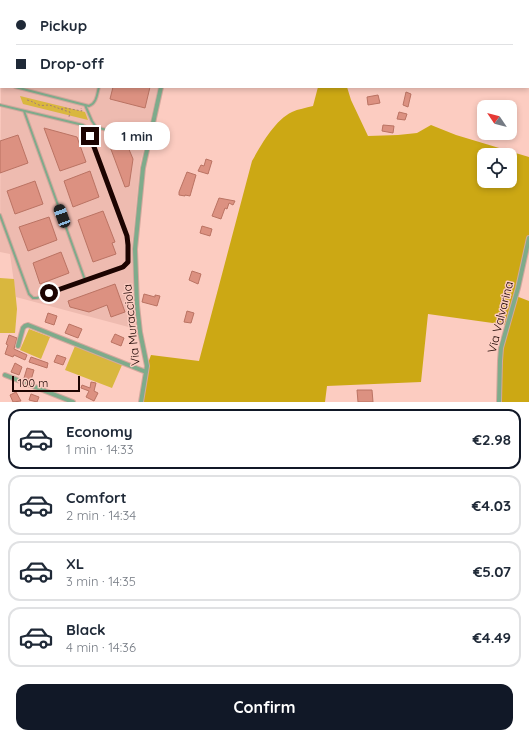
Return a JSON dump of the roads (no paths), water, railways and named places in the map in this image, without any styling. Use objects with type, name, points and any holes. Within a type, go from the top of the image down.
[{"type":"street","name":"Via Muracciola","points":[[141,402],[147,366],[140,332],[137,305],[135,249],[143,168],[161,88]]},
{"type":"street","name":"Via Valvarina","points":[[499,402],[501,348],[518,288],[529,238]]},
{"type":"street","name":"Via Muracciola","points":[[18,346],[23,328],[28,326],[146,372]]},
{"type":"street","points":[[5,375],[73,402]]},
{"type":"lane","points":[[19,88],[85,105],[91,105],[94,103],[98,88]]},
{"type":"lane","points":[[0,104],[83,125],[88,129],[128,242],[129,258],[126,265],[36,298],[30,296],[0,214]]},
{"type":"lane","points":[[85,105],[92,122],[95,125],[100,128],[127,136]]},
{"type":"lane","points":[[24,111],[85,280]]}]
